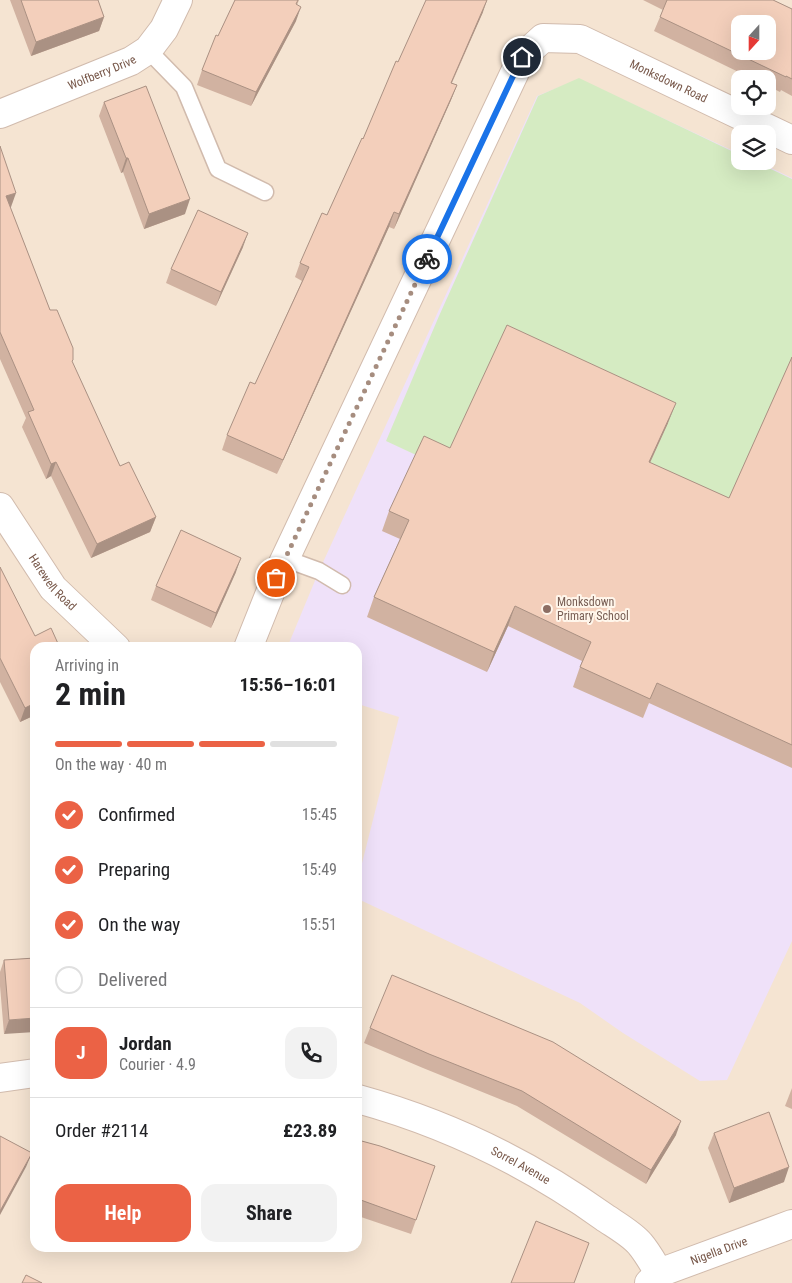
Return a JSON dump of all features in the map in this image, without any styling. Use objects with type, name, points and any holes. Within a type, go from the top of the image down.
[{"type":"street","name":"Wolfberry Drive","points":[[0,114],[131,62],[148,50],[164,29],[178,0]]},
{"type":"street","name":"Monksdown Road","points":[[286,559],[522,57],[542,38],[580,39],[792,140]]},
{"type":"street","name":"Harewell Road","points":[[0,507],[53,588],[110,642]]},
{"type":"street","points":[[251,642],[286,559]]},
{"type":"street","points":[[0,1078],[30,1074]]},
{"type":"street","name":"Sorrel Avenue","points":[[362,1100],[406,1113],[458,1134],[524,1166],[578,1198],[640,1243],[654,1278]]},
{"type":"street","name":"Nigella Drive","points":[[654,1278],[792,1224]]},
{"type":"lane","points":[[148,50],[184,87],[218,169],[265,192]]},
{"type":"lane","points":[[286,559],[318,571],[342,585]]},
{"type":"shaded area","points":[[0,0],[792,0],[792,1283],[0,1283]]},
{"type":"shaded area","name":"Monksdown Primary School","points":[[579,79],[731,150],[731,170],[775,170],[792,178],[792,941],[727,1080],[700,1081],[623,1033],[580,1003],[362,901],[362,863],[399,717],[362,705],[362,642],[289,642],[319,571],[537,96]]},
{"type":"green space","points":[[579,78],[731,151],[731,170],[773,170],[792,179],[792,359],[762,499],[502,495],[386,441],[439,316],[538,96]]},
{"type":"building","points":[[21,0],[98,0],[104,17],[36,42]]},
{"type":"building","points":[[235,0],[298,0],[296,4],[301,7],[256,92],[202,70],[216,35],[218,36]]},
{"type":"building","points":[[426,0],[487,0],[451,83],[457,85],[399,214],[394,212],[283,460],[227,435],[250,382],[255,384],[309,267],[300,263],[322,213],[327,215],[363,139],[396,61],[398,62]]},
{"type":"building","points":[[667,0],[773,0],[792,9],[792,79],[776,72],[776,70],[771,70],[750,60],[776,60],[776,15],[731,15],[731,51],[660,17]]},
{"type":"building","points":[[146,86],[190,199],[149,214],[104,102]]},
{"type":"building","points":[[0,146],[16,193],[6,196],[50,310],[57,310],[73,348],[72,361],[120,466],[129,462],[156,517],[97,544],[56,462],[51,464],[28,412],[34,410],[0,332]]},
{"type":"building","points":[[198,210],[248,233],[221,292],[171,269]]},
{"type":"building","points":[[507,325],[676,403],[649,462],[729,498],[792,357],[792,745],[657,683],[650,699],[580,667],[591,642],[515,606],[494,652],[374,597],[409,520],[389,511],[424,436],[450,448]]},
{"type":"building","points":[[181,530],[241,558],[216,613],[156,586]]},
{"type":"building","points":[[0,567],[35,636],[51,628],[57,642],[30,642],[30,706],[25,708],[0,658]]},
{"type":"building","points":[[30,958],[30,1018],[9,1020],[4,960]]},
{"type":"building","points":[[392,975],[553,1042],[681,1121],[651,1170],[522,1091],[370,1028]]},
{"type":"building","points":[[769,1112],[789,1167],[734,1188],[714,1133]]},
{"type":"building","points":[[0,1136],[30,1152],[30,1157],[0,1211]]},
{"type":"building","points":[[362,1141],[435,1166],[416,1220],[362,1200]]},
{"type":"building","points":[[536,1221],[589,1243],[574,1283],[511,1283]]},
{"type":"building","points":[[26,1275],[42,1283],[22,1283]]},
{"type":"way so far","points":[[276,578],[427,259]]},
{"type":"place","name":"Monksdown Primary School","points":[[547,609]]},
{"type":"route","points":[[427,259],[522,57]]}]
